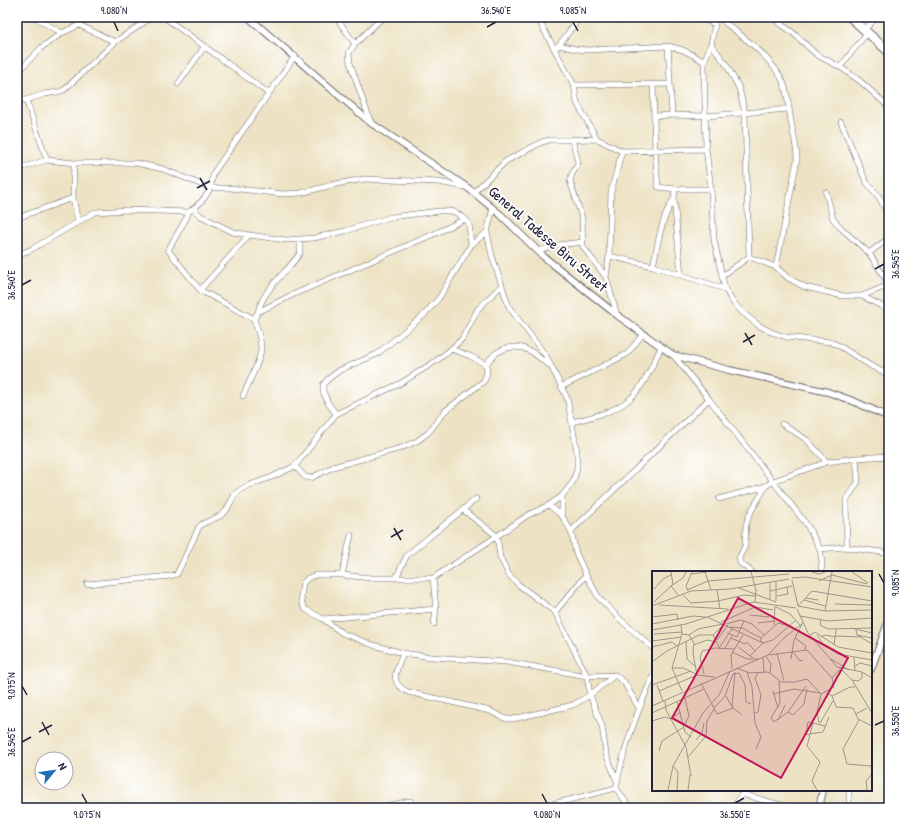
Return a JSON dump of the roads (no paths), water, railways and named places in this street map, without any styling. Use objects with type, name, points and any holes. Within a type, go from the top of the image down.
[{"type":"highway","points":[[850,17],[889,52]]},
{"type":"street","points":[[34,17],[62,33]]},
{"type":"street","points":[[17,73],[42,48],[62,33],[79,25],[84,17]]},
{"type":"street","points":[[17,99],[26,100],[64,90],[115,42],[152,17]]},
{"type":"street","points":[[164,17],[268,93]]},
{"type":"street","name":"General Tadesse Biru Street","points":[[248,17],[372,123],[474,192],[538,251],[617,315],[661,347],[674,355],[729,370],[822,390],[853,401],[889,417]]},
{"type":"street","points":[[336,17],[355,44]]},
{"type":"street","points":[[372,123],[349,57],[349,53],[355,44],[383,17]]},
{"type":"street","points":[[537,17],[557,47],[574,85],[577,103],[597,139]]},
{"type":"street","points":[[557,47],[580,17]]},
{"type":"street","points":[[697,17],[715,24]]},
{"type":"street","points":[[715,17],[711,44],[704,62],[706,149],[711,189],[714,240],[725,289],[732,301],[742,312],[771,332],[786,337],[830,342],[889,375]]},
{"type":"street","points":[[718,17],[758,50],[773,66],[784,84],[797,160],[776,267]]},
{"type":"street","points":[[771,17],[792,32],[817,55],[840,67],[860,81],[889,107]]},
{"type":"street","points":[[840,67],[877,17]]},
{"type":"street","points":[[79,25],[115,42]]},
{"type":"street","points":[[711,44],[726,64],[739,88],[745,114],[749,257]]},
{"type":"street","points":[[178,84],[205,46]]},
{"type":"street","points":[[557,47],[582,50],[668,46],[683,50],[696,56],[704,62]]},
{"type":"street","points":[[668,46],[672,115]]},
{"type":"street","points":[[243,396],[261,349],[254,319],[200,290],[168,250],[191,211],[210,188],[211,179],[214,172],[294,56]]},
{"type":"street","points":[[653,84],[655,151],[658,187],[675,189],[711,189]]},
{"type":"street","points":[[574,85],[670,84]]},
{"type":"street","points":[[26,100],[47,160]]},
{"type":"street","points":[[654,116],[745,114],[789,109]]},
{"type":"street","points":[[841,122],[867,183],[879,197],[889,216]]},
{"type":"street","points":[[572,139],[578,162],[570,181],[582,218],[585,251],[606,277]]},
{"type":"street","points":[[474,192],[506,161],[542,142],[549,140],[597,139],[622,152],[706,149]]},
{"type":"street","points":[[617,315],[606,277],[611,192],[622,152]]},
{"type":"street","points":[[17,169],[47,160],[74,163],[128,162],[145,164],[163,169],[210,188],[230,188],[284,194],[291,194],[358,180],[372,179],[438,182],[468,188]]},
{"type":"street","points":[[74,163],[73,198],[78,222]]},
{"type":"street","points":[[675,189],[674,199],[681,275]]},
{"type":"street","points":[[749,257],[776,267],[788,278],[805,287],[843,296],[862,296],[889,285],[869,253],[842,230],[833,219],[826,192]]},
{"type":"street","points":[[17,218],[73,198]]},
{"type":"street","points":[[652,266],[668,207],[674,199]]},
{"type":"street","points":[[493,208],[487,232],[492,256],[508,307],[526,328],[546,356],[569,406],[577,452],[577,469],[573,482],[562,496],[549,505],[533,511],[432,578],[371,578],[342,575],[316,575],[308,578],[303,583],[301,596],[305,609],[323,619],[342,633],[373,645],[403,653],[431,657],[507,662],[587,676],[615,675],[624,682],[639,708]]},
{"type":"street","points":[[17,255],[32,249],[95,212],[109,210],[191,211],[232,232],[249,236],[286,240],[300,240],[328,235],[392,217],[449,211],[455,212],[468,223],[471,245]]},
{"type":"street","points":[[258,312],[292,295],[434,234],[465,219]]},
{"type":"street","points":[[336,414],[328,403],[323,391],[323,385],[327,380],[340,370],[377,354],[424,315],[439,298],[471,245],[487,232]]},
{"type":"street","points":[[200,290],[249,236]]},
{"type":"street","points":[[869,253],[889,238]]},
{"type":"street","points":[[254,319],[258,312],[259,305],[275,281],[300,253],[300,240]]},
{"type":"street","points":[[538,251],[558,244],[583,242]]},
{"type":"street","points":[[608,256],[652,266],[725,289]]},
{"type":"street","points":[[722,276],[749,257]]},
{"type":"street","points":[[87,584],[171,576],[176,574],[199,527],[202,524],[220,516],[226,510],[235,494],[247,486],[272,477],[295,466],[336,414],[402,383],[452,349],[462,339],[478,309],[502,286]]},
{"type":"street","points":[[862,296],[889,310]]},
{"type":"street","points":[[561,388],[627,354],[643,334]]},
{"type":"street","points":[[295,466],[306,477],[310,478],[333,467],[401,448],[417,441],[428,433],[445,411],[484,382],[487,373],[486,365],[496,353],[506,348],[515,347],[532,352],[550,366]]},
{"type":"street","points":[[572,422],[605,413],[620,407],[627,402],[644,382],[661,347]]},
{"type":"street","points":[[452,349],[470,356],[486,365]]},
{"type":"street","points":[[674,355],[806,525],[820,549],[822,562],[821,571]]},
{"type":"street","points":[[571,531],[709,399]]},
{"type":"street","points":[[782,424],[807,440],[827,462]]},
{"type":"street","points":[[719,499],[766,486],[773,481],[827,462],[889,456]]},
{"type":"street","points":[[844,547],[848,541],[846,501],[858,482],[856,458]]},
{"type":"street","points":[[751,571],[740,563],[739,558],[744,546],[746,525],[749,515],[766,486]]},
{"type":"street","points":[[562,496],[562,516]]},
{"type":"street","points":[[396,578],[407,555],[476,499]]},
{"type":"street","points":[[549,505],[562,516],[571,531],[576,553],[599,598],[652,647]]},
{"type":"street","points":[[463,510],[497,536],[500,557],[509,575],[519,585],[555,612],[587,676],[590,695],[602,726],[606,754],[617,781]]},
{"type":"street","points":[[342,575],[351,535]]},
{"type":"street","points":[[820,549],[844,547],[882,552],[889,555]]},
{"type":"street","points":[[555,612],[586,575]]},
{"type":"street","points":[[432,578],[436,609],[434,624]]},
{"type":"street","points":[[323,619],[436,609]]},
{"type":"street","points":[[872,666],[889,620]]},
{"type":"street","points":[[403,653],[395,676],[396,683],[401,689],[408,692],[490,711],[506,718],[520,717],[573,705],[590,695],[615,675]]},
{"type":"street","points":[[630,808],[616,788],[617,781],[639,708],[652,678]]},
{"type":"street","points":[[537,808],[616,788]]},
{"type":"street","points":[[819,808],[823,791]]},
{"type":"street","points":[[849,791],[849,808]]},
{"type":"street","points":[[734,808],[743,792],[791,808]]},
{"type":"street","points":[[377,808],[410,801],[412,802],[414,808]]},
{"type":"street","points":[[881,808],[889,806]]}]
